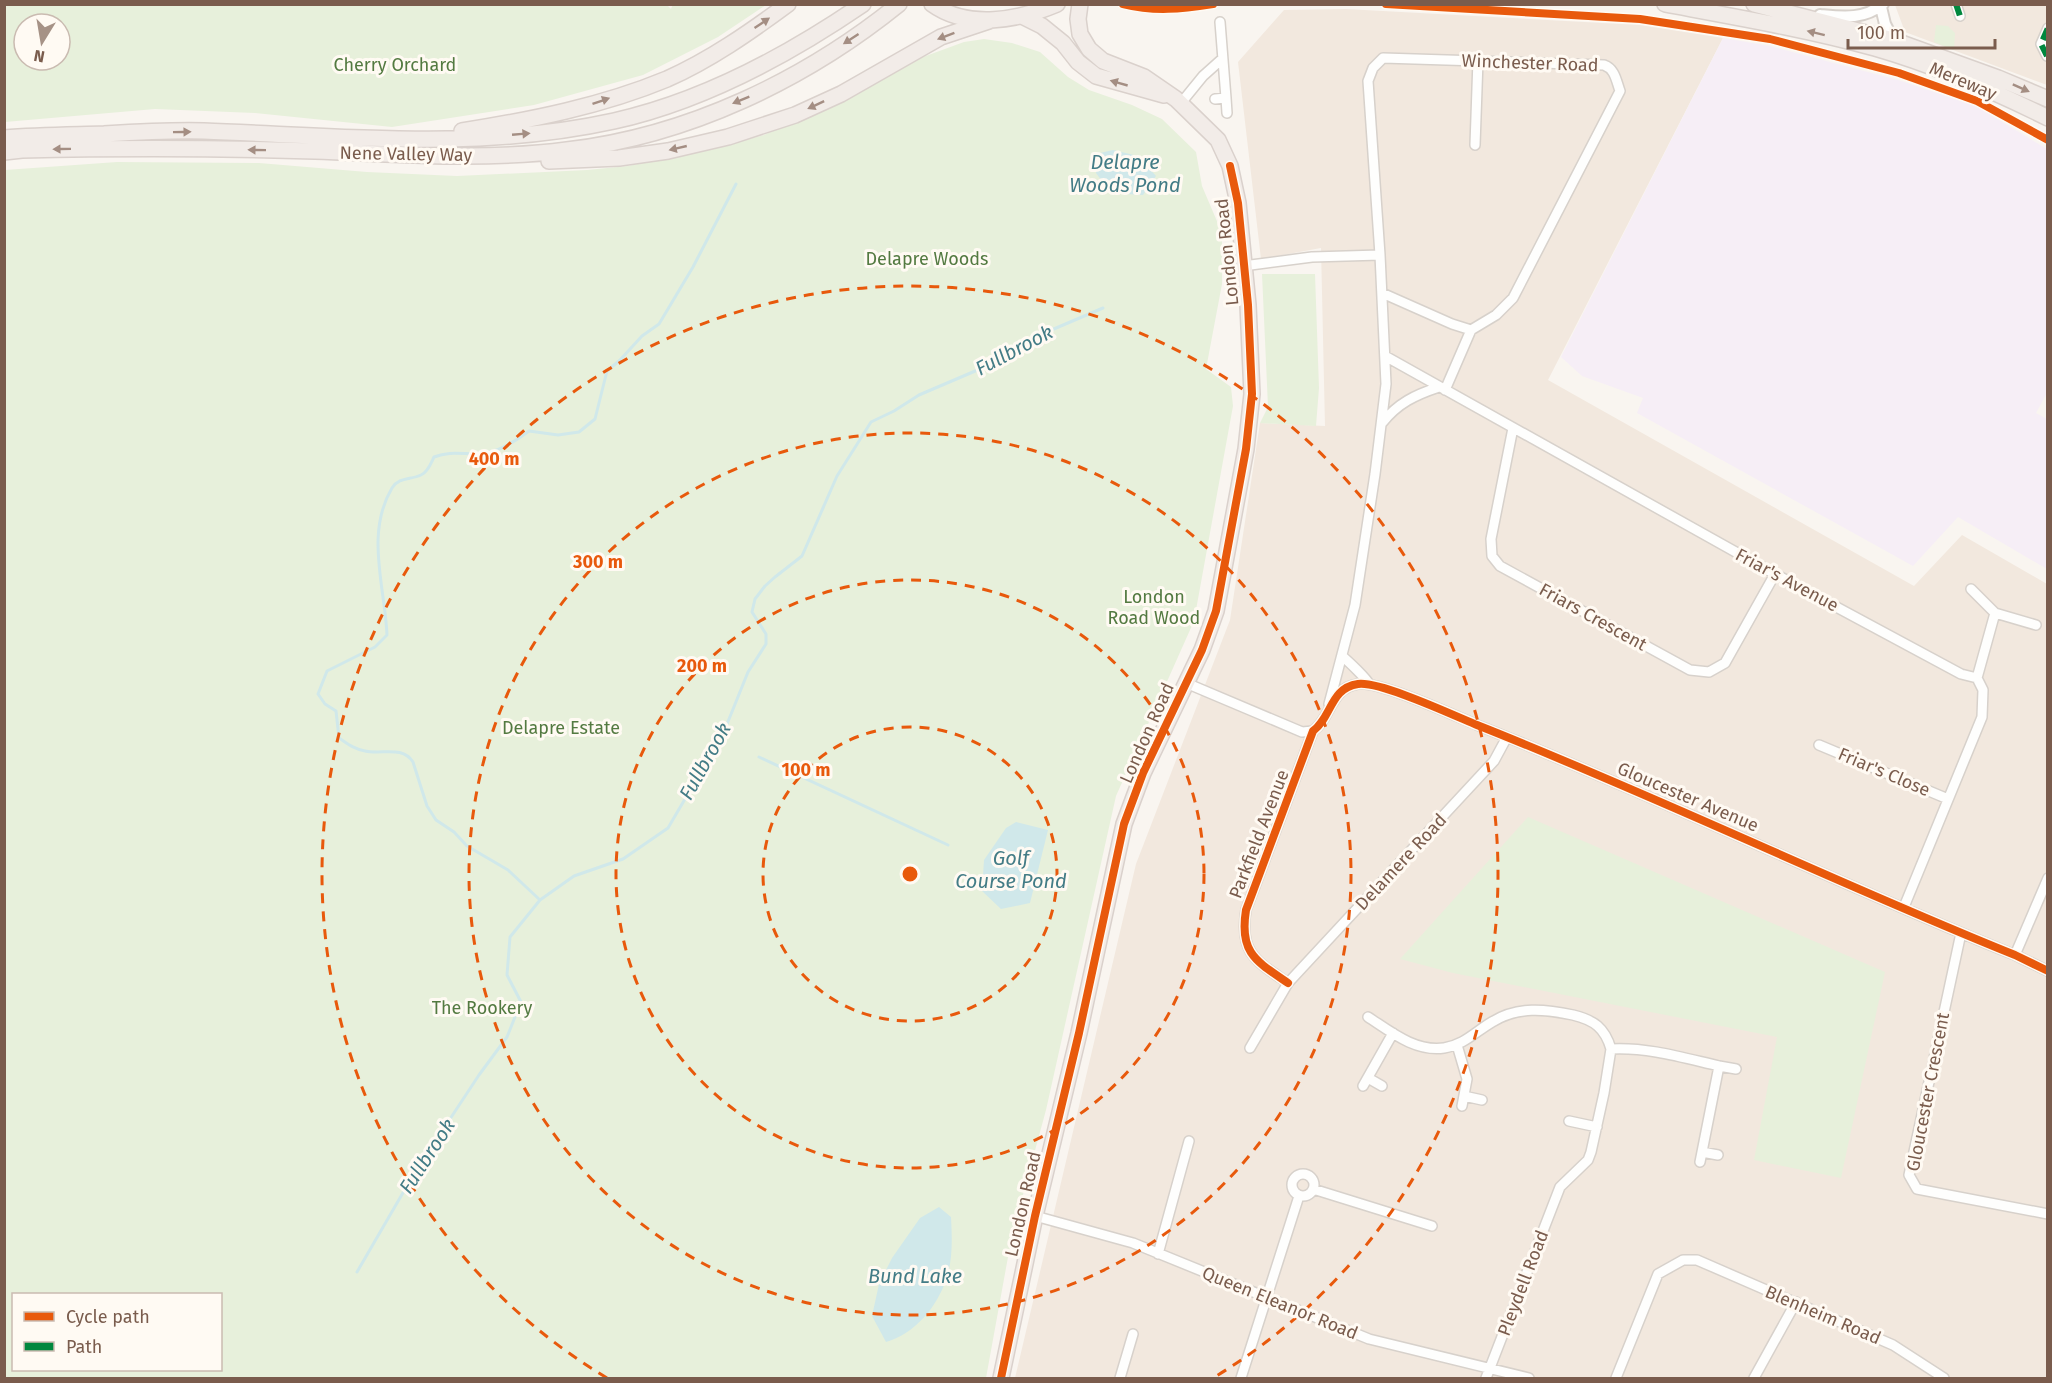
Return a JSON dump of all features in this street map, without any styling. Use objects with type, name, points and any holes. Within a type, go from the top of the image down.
[{"type":"highway","points":[[400,140],[542,116],[588,105],[667,78],[735,41],[788,4]]},
{"type":"highway","name":"Nene Valley Way","points":[[4,138],[201,131],[400,140],[482,138],[563,130],[615,121],[704,92],[784,55],[863,4]]},
{"type":"highway","name":"Nene Valley Way","points":[[4,152],[118,148],[487,156],[567,150],[620,141],[662,130],[765,91],[875,23],[898,4]]},
{"type":"highway","points":[[316,152],[410,163],[497,163],[619,158],[668,151],[728,137],[795,115],[841,94],[941,37],[989,21],[1022,16],[1057,4]]},
{"type":"highway","name":"London Road","points":[[1001,1378],[1035,1216],[1079,1033],[1124,824],[1143,773],[1202,650],[1216,611],[1246,449],[1252,394],[1250,334],[1238,203],[1230,166],[1218,140],[1178,101],[1144,77],[1103,61],[1089,50],[1080,34],[1078,20],[1080,4]]},
{"type":"highway","name":"Mereway","points":[[1665,4],[1794,28],[1876,49],[1919,62],[2048,118]]},
{"type":"highway","name":"Mereway","points":[[1754,4],[1893,40],[1998,78],[2048,99]]},
{"type":"highway","points":[[935,6],[953,15],[989,21]]},
{"type":"highway","name":"London Road","points":[[1022,16],[1042,26],[1063,43],[1084,68],[1096,76],[1178,101]]},
{"type":"street","points":[[1956,4],[1960,16]]},
{"type":"street","points":[[1787,13],[1848,18],[1865,15],[1882,5],[1885,24],[1893,40]]},
{"type":"street","points":[[1220,22],[1227,113]]},
{"type":"street","points":[[2047,56],[2041,44],[2048,28]]},
{"type":"street","name":"Winchester Road","points":[[1380,255],[1368,81],[1372,68],[1383,58],[1610,67],[1620,91],[1514,298],[1496,315],[1471,330]]},
{"type":"street","points":[[1178,101],[1222,59]]},
{"type":"street","points":[[1475,145],[1478,60]]},
{"type":"street","points":[[1215,99],[1226,98]]},
{"type":"street","points":[[1243,266],[1312,257],[1380,255],[1386,384],[1382,424],[1355,605],[1328,701],[1330,706]]},
{"type":"street","points":[[1382,293],[1471,330],[1442,389],[1406,400],[1391,411],[1382,424]]},
{"type":"street","name":"Friar's Avenue","points":[[1385,356],[1775,574],[1961,674],[1977,678]]},
{"type":"street","name":"Friars Crescent","points":[[1512,428],[1491,539],[1492,556],[1500,566],[1510,572],[1690,670],[1709,672],[1725,663],[1775,574]]},
{"type":"street","points":[[1971,589],[1995,613],[2036,625]]},
{"type":"street","points":[[1904,907],[1982,717],[1983,690],[1977,678],[1995,613]]},
{"type":"street","points":[[1330,706],[1337,694],[1345,688],[1369,684],[1367,679],[1342,656]]},
{"type":"street","points":[[1186,683],[1302,732],[1313,731]]},
{"type":"street","name":"Gloucester Avenue","points":[[1369,684],[1404,695],[1507,737],[2048,971]]},
{"type":"street","name":"Parkfield Avenue","points":[[1288,983],[1263,965],[1246,945],[1243,929],[1246,910],[1313,731],[1318,728],[1330,706]]},
{"type":"street","name":"Delamere Road","points":[[1250,1048],[1288,983],[1494,761],[1507,737]]},
{"type":"street","name":"Friar's Close","points":[[1820,745],[1948,799]]},
{"type":"street","points":[[2015,955],[2048,878]]},
{"type":"street","name":"Gloucester Crescent","points":[[1961,933],[1909,1175],[1917,1190],[2048,1214]]},
{"type":"street","points":[[1368,1017],[1416,1045],[1442,1048],[1457,1045],[1493,1021],[1524,1010],[1549,1010],[1587,1018],[1603,1030],[1611,1049],[1597,1126],[1569,1121]]},
{"type":"street","points":[[1382,1086],[1365,1082],[1393,1033]]},
{"type":"street","points":[[1457,1045],[1467,1079],[1463,1101],[1482,1100]]},
{"type":"street","points":[[1611,1049],[1630,1048],[1649,1051],[1736,1069]]},
{"type":"street","points":[[1719,1066],[1701,1157],[1719,1155]]},
{"type":"street","name":"Pleydell Road","points":[[1488,1374],[1560,1187],[1588,1160],[1597,1126]]},
{"type":"street","points":[[1158,1254],[1189,1141]]},
{"type":"street","points":[[1304,1174],[1311,1178],[1314,1189],[1310,1194],[1299,1196],[1292,1186],[1297,1176],[1304,1174]]},
{"type":"street","points":[[1314,1189],[1432,1226]]},
{"type":"street","points":[[1241,1378],[1299,1196]]},
{"type":"street","name":"Queen Eleanor Road","points":[[1035,1216],[1132,1243],[1369,1339],[1488,1374],[1530,1378]]},
{"type":"street","name":"Blenheim Road","points":[[1616,1378],[1658,1274],[1683,1260],[1696,1260],[1893,1345],[1944,1378]]},
{"type":"street","points":[[1754,1378],[1796,1302]]},
{"type":"street","points":[[1120,1378],[1133,1334]]},
{"type":"shaded area","points":[[1895,5],[2047,5],[2047,85],[1905,32]]},
{"type":"shaded area","points":[[1346,9],[1640,25],[1723,38],[1548,380],[1914,586],[1962,535],[2047,584],[2047,1378],[1015,1378],[1136,864],[1230,620],[1260,423],[1325,426],[1321,248],[1261,259],[1238,62],[1284,10]]},
{"type":"shaded area","points":[[1723,38],[1770,46],[1898,80],[1976,106],[2047,149],[2048,391],[2036,413],[2047,419],[2047,569],[1958,517],[1913,566],[1637,413],[1643,398],[1582,376],[1561,357]]},
{"type":"green space","name":"Cherry Orchard","points":[[673,4],[766,5],[718,37],[643,75],[534,105],[392,127],[255,113],[155,109],[5,122],[5,5],[667,5],[671,9]]},
{"type":"green space","points":[[1936,25],[1948,26],[1955,33],[1954,50],[1934,42]]},
{"type":"green space","name":"Delapre Estate","points":[[984,39],[1012,43],[1040,52],[1068,77],[1089,90],[1132,105],[1162,119],[1196,152],[1202,186],[1222,233],[1222,284],[1206,369],[1231,387],[1233,406],[1194,621],[1116,796],[1046,1110],[1012,1235],[986,1378],[5,1378],[5,170],[117,162],[259,163],[367,172],[457,176],[628,166],[717,148],[764,135],[870,86],[923,57],[964,42]]},
{"type":"green space","points":[[1262,274],[1315,274],[1319,388],[1316,426],[1260,423],[1268,407]]},
{"type":"green space","points":[[1528,817],[1885,972],[1841,1178],[1754,1160],[1777,1037],[1453,973],[1400,959]]},
{"type":"water","name":"Delapre Woods Pond","points":[[1113,150],[1138,156],[1156,176],[1143,195],[1116,191],[1106,185],[1096,173],[1100,153]]},
{"type":"water","name":"Golf Course Pond","points":[[1016,822],[1048,830],[1030,903],[1001,909],[982,891],[984,860],[1006,828]]},
{"type":"water","name":"Bund Lake","points":[[939,1207],[951,1217],[952,1247],[943,1288],[931,1308],[916,1326],[886,1342],[872,1316],[879,1284],[892,1258],[920,1218]]},
{"type":"waterway","points":[[540,900],[508,870],[467,846],[454,832],[436,820],[427,806],[413,762],[408,757],[397,752],[361,750],[339,738],[336,711],[325,704],[318,694],[327,671],[375,647],[387,635],[378,542],[384,505],[395,484],[423,474],[434,457],[439,455],[491,452],[529,431],[558,435],[579,432],[595,419],[607,371],[642,336],[659,324],[693,267],[736,184]]},
{"type":"waterway","name":"Fullbrook","points":[[357,1272],[415,1172],[507,1037],[521,1002],[507,975],[510,937],[540,900],[574,876],[623,859],[668,828],[723,734],[748,672],[766,644],[766,634],[752,612],[755,599],[765,586],[802,556],[837,476],[871,422],[919,395],[1008,357],[1028,340],[1103,308]]},
{"type":"waterway","points":[[759,757],[948,845]]},
{"type":"marked path","points":[[1956,4],[1960,16]]},
{"type":"marked path","points":[[2047,56],[2041,44],[2048,28]]},
{"type":"cycle path","points":[[1123,4],[1168,9],[1213,4]]},
{"type":"cycle path","points":[[1386,4],[1640,19],[1770,39],[1899,73],[1977,101],[2048,140]]},
{"type":"cycle path","points":[[1001,1378],[1035,1216],[1079,1033],[1124,824],[1143,773],[1202,650],[1216,611],[1246,449],[1252,394],[1248,305],[1238,203],[1230,166]]},
{"type":"cycle path","points":[[1288,983],[1259,962],[1252,954],[1245,936],[1246,910],[1313,731],[1324,718],[1336,697],[1342,691],[1358,684],[1368,684],[1399,693],[1435,707],[1679,810],[2048,971]]},
{"type":"park label","name":"Delapre Woods","points":[[927,259]]},
{"type":"park label","name":"London Road Wood","points":[[1154,607]]},
{"type":"park label","name":"The Rookery","points":[[482,1008]]}]
